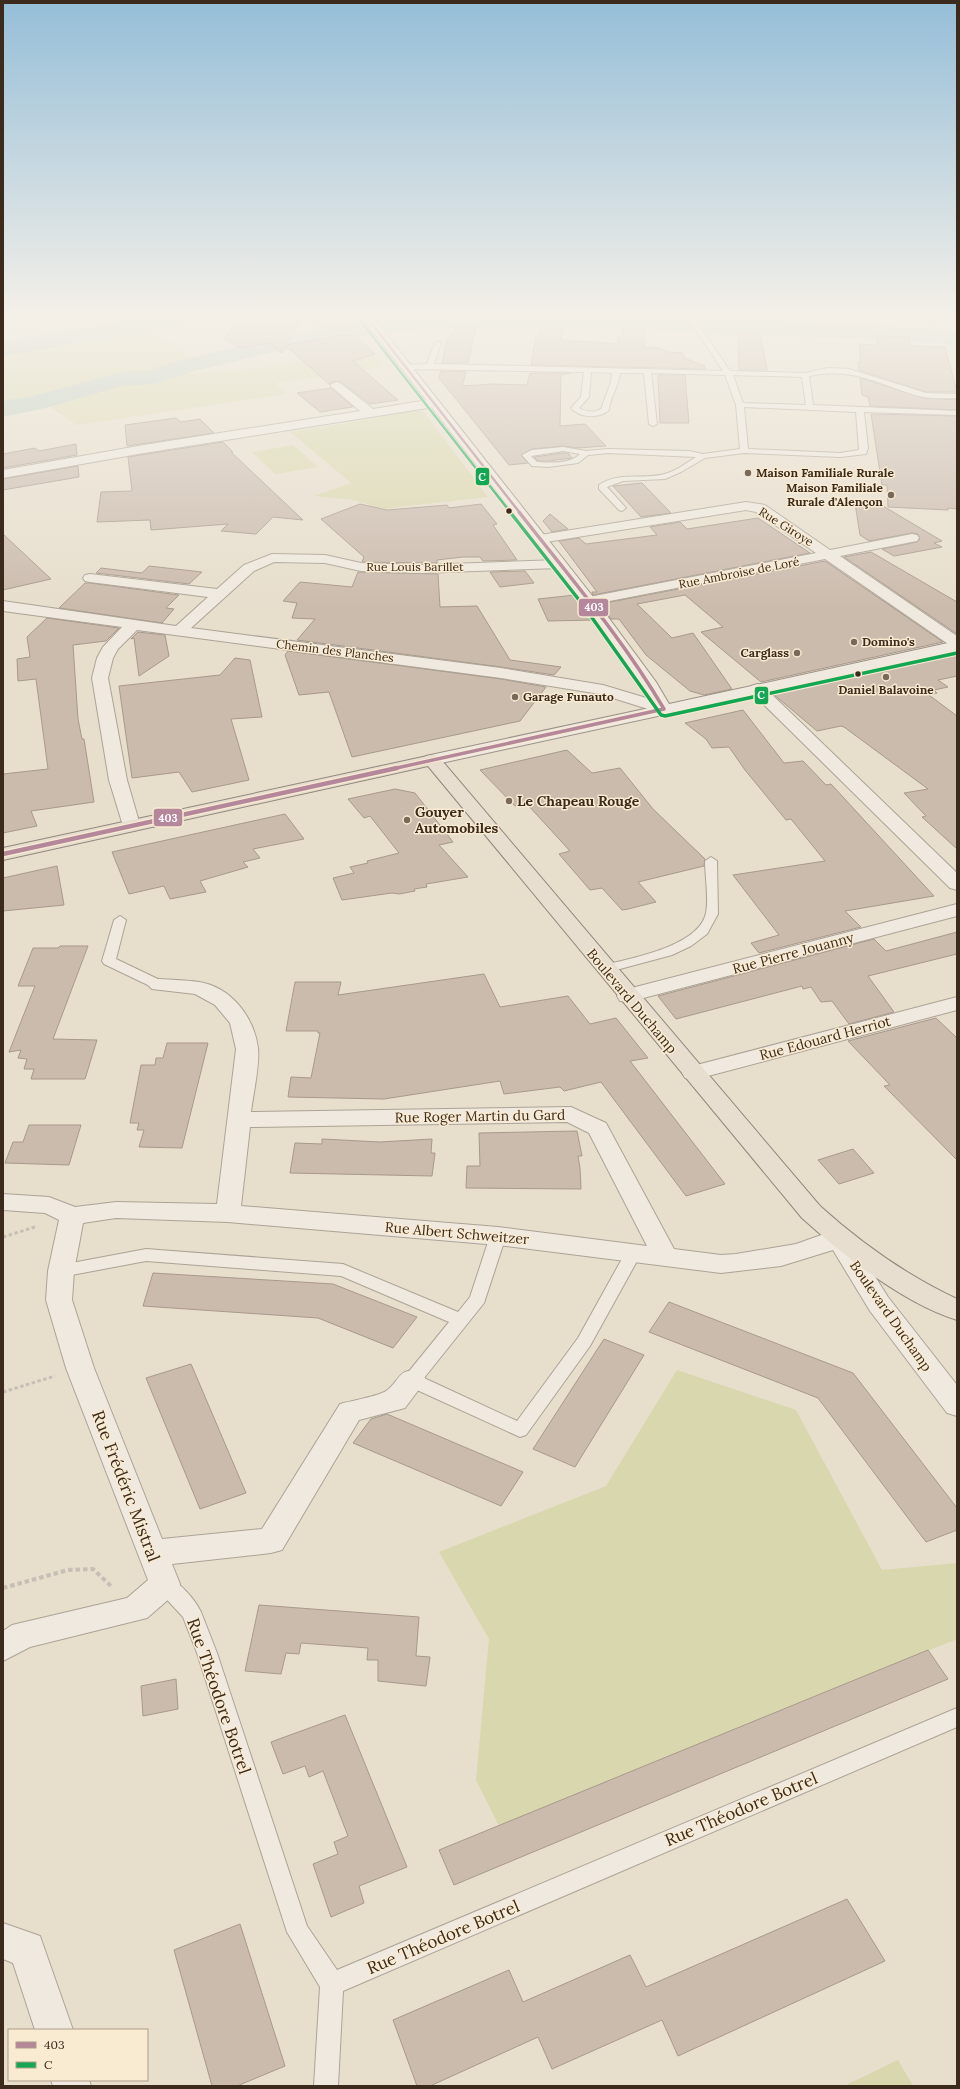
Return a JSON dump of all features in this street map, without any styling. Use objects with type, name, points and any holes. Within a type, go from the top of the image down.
[{"type":"main road","points":[[3,854],[432,760]]},
{"type":"main road","name":"Boulevard Duchamp","points":[[432,760],[692,1073],[810,1212],[838,1238],[925,1295],[957,1310]]},
{"type":"street","points":[[3,474],[144,449],[373,412]]},
{"type":"street","points":[[441,412],[589,601],[650,685],[664,709]]},
{"type":"street","name":"Rue Giroye","points":[[540,539],[746,506],[760,508],[830,555],[957,645]]},
{"type":"street","name":"Rue Ambroise de Loré","points":[[589,601],[912,538]]},
{"type":"street","name":"Rue Louis Barillet","points":[[179,632],[249,568],[272,558],[325,558],[361,567],[422,569],[559,564]]},
{"type":"street","points":[[90,578],[219,594]]},
{"type":"street","name":"Chemin des Planches","points":[[3,606],[179,632],[501,673],[603,690],[664,709]]},
{"type":"street","points":[[132,825],[118,780],[100,678],[105,658],[111,647],[133,625]]},
{"type":"street","points":[[432,760],[957,645]]},
{"type":"street","points":[[757,689],[957,884]]},
{"type":"street","name":"Rue Pierre Jouanny","points":[[628,996],[957,910]]},
{"type":"street","points":[[159,984],[199,988],[223,1000],[241,1022],[248,1049],[228,1212]]},
{"type":"street","name":"Rue Edouard Herriot","points":[[692,1073],[957,1003]]},
{"type":"street","name":"Rue Roger Martin du Gard","points":[[239,1120],[571,1114],[598,1128],[664,1256]]},
{"type":"street","points":[[3,1202],[48,1206],[72,1216]]},
{"type":"street","name":"Rue Albert Schweitzer","points":[[72,1216],[116,1210],[228,1212],[498,1236],[721,1264],[752,1262],[815,1249],[838,1238]]},
{"type":"street","name":"Rue Frédéric Mistral","points":[[72,1216],[61,1271],[59,1300],[80,1368],[164,1584]]},
{"type":"street","name":"Boulevard Duchamp","points":[[838,1238],[879,1304],[953,1393]]},
{"type":"street","points":[[152,1553],[271,1541],[350,1412],[395,1400],[412,1380]]},
{"type":"street","points":[[3,1647],[23,1635],[136,1609],[164,1584]]},
{"type":"street","points":[[3,1941],[27,1949],[54,2029]]},
{"type":"lane","points":[[585,412],[590,414],[596,412]]},
{"type":"lane","points":[[651,412],[652,424]]},
{"type":"lane","points":[[741,412],[744,451]]},
{"type":"lane","points":[[586,453],[578,461],[548,465],[535,464],[526,454],[563,449],[586,453],[608,451],[689,454],[703,456],[744,451],[840,455],[863,452],[864,448],[860,412]]},
{"type":"lane","points":[[940,412],[957,413]]},
{"type":"lane","points":[[622,508],[602,487],[609,481],[662,477],[682,470],[703,456]]},
{"type":"lane","points":[[605,968],[667,952],[686,943],[702,931],[712,914],[710,861]]},
{"type":"lane","points":[[120,920],[109,961],[159,984]]},
{"type":"lane","points":[[498,1236],[478,1299],[412,1380],[520,1430],[584,1342],[634,1252]]},
{"type":"lane","points":[[61,1271],[146,1255],[343,1270],[460,1320]]},
{"type":"lane","name":"Rue Théodore Botrel","points":[[164,1584],[191,1612],[207,1653],[298,1932],[332,1984],[957,1717]]},
{"type":"lane","points":[[326,2086],[332,1984]]},
{"type":"path","points":[[3,1392],[80,1368]]},
{"type":"path","points":[[3,1588],[68,1570],[93,1569],[136,1609]]},
{"type":"shaded area","points":[[3,412],[13,412],[3,415]]},
{"type":"shaded area","points":[[59,412],[161,412],[77,425]]},
{"type":"shaded area","points":[[399,412],[424,412],[488,497],[382,509],[354,500],[314,496],[351,483],[290,432],[354,422]]},
{"type":"shaded area","points":[[293,445],[318,467],[275,474],[252,452]]},
{"type":"shaded area","points":[[677,1370],[796,1410],[882,1570],[957,1563],[957,1639],[499,1826],[476,1780],[489,1639],[439,1552],[606,1486]]},
{"type":"shaded area","points":[[898,2060],[913,2086],[844,2086]]},
{"type":"building","points":[[467,412],[560,412],[560,426],[585,424],[606,446],[578,448],[563,446],[532,449],[521,455],[528,463],[509,465]]},
{"type":"building","points":[[660,412],[688,412],[689,423],[660,423]]},
{"type":"building","points":[[871,414],[957,416],[957,509],[948,508],[948,510],[888,507],[887,485],[882,485]]},
{"type":"building","points":[[176,418],[181,422],[200,419],[214,433],[127,446],[125,425]]},
{"type":"building","points":[[223,442],[233,452],[231,452],[303,520],[273,517],[256,534],[221,531],[228,524],[151,530],[150,520],[97,522],[101,492],[132,491],[128,457]]},
{"type":"building","points":[[76,444],[77,455],[3,468],[3,454],[35,448],[39,451]]},
{"type":"building","points":[[568,453],[572,458],[538,461],[534,457]]},
{"type":"building","points":[[78,466],[79,477],[3,490],[3,479]]},
{"type":"building","points":[[642,483],[671,513],[641,517],[613,486]]},
{"type":"building","points":[[873,500],[942,541],[934,543],[942,547],[894,556],[882,549],[917,542],[920,539],[918,534],[912,533],[869,541],[860,535],[855,503]]},
{"type":"building","points":[[360,504],[387,510],[447,505],[449,508],[481,504],[497,524],[493,525],[517,560],[483,561],[480,557],[463,557],[437,560],[437,563],[362,562],[364,557],[321,519]]},
{"type":"building","points":[[550,514],[568,529],[552,532],[543,521]]},
{"type":"building","points":[[758,518],[810,553],[593,595],[592,592],[597,592],[559,541],[579,538],[586,544],[657,535],[650,527],[680,522],[687,529]]},
{"type":"building","points":[[3,534],[51,579],[3,590]]},
{"type":"building","points":[[871,552],[957,602],[957,634],[844,557]]},
{"type":"building","points":[[825,561],[943,642],[761,682],[701,632],[723,627],[685,595],[637,604],[672,638],[693,633],[732,689],[704,695],[690,691],[646,655],[619,619],[611,619],[600,604]]},
{"type":"building","points":[[149,566],[202,572],[189,584],[96,573],[101,568],[142,573]]},
{"type":"building","points":[[525,571],[534,583],[500,587],[490,572]]},
{"type":"building","points":[[358,572],[438,574],[440,607],[477,606],[510,660],[561,667],[554,675],[297,640],[315,619],[292,618],[297,603],[283,601],[300,582],[352,587]]},
{"type":"building","points":[[85,583],[179,595],[166,608],[174,609],[162,623],[59,608]]},
{"type":"building","points":[[575,595],[593,620],[548,621],[538,599]]},
{"type":"building","points":[[47,618],[119,628],[106,641],[73,645],[78,719],[82,739],[84,739],[94,802],[31,811],[37,826],[3,833],[3,774],[48,769],[36,679],[18,681],[17,659],[30,657],[27,637]]},
{"type":"building","points":[[138,632],[165,635],[169,656],[139,676],[134,638],[131,639]]},
{"type":"building","points":[[288,651],[501,679],[546,687],[520,721],[352,757],[329,692],[299,695],[285,655]]},
{"type":"building","points":[[957,653],[957,676],[938,680],[948,687],[934,690],[937,693],[929,695],[957,716],[957,849],[922,817],[926,816],[904,793],[928,789],[844,727],[841,726],[817,731],[772,693]]},
{"type":"building","points":[[235,658],[250,660],[262,717],[231,719],[249,780],[192,792],[179,772],[132,778],[119,686],[220,675]]},
{"type":"building","points":[[743,710],[784,763],[803,761],[826,785],[831,784],[934,896],[845,911],[861,927],[759,953],[751,943],[779,935],[733,875],[825,861],[791,819],[786,820],[745,770],[729,747],[712,748],[706,739],[685,723]]},
{"type":"building","points":[[567,750],[592,773],[620,768],[653,809],[705,859],[704,866],[638,882],[656,902],[628,909],[622,910],[602,888],[590,890],[559,854],[570,851],[527,804],[515,806],[480,770]]},
{"type":"building","points":[[395,789],[415,793],[453,842],[439,845],[468,877],[426,884],[427,887],[414,889],[415,891],[399,894],[392,893],[342,900],[333,878],[354,873],[350,867],[399,853],[370,816],[364,818],[348,799]]},
{"type":"building","points":[[285,814],[304,839],[253,849],[260,858],[243,862],[248,867],[200,881],[206,892],[170,899],[164,886],[129,894],[112,852]]},
{"type":"building","points":[[57,866],[64,905],[3,911],[3,878]]},
{"type":"building","points":[[957,932],[957,954],[868,976],[894,1012],[849,1024],[832,1001],[821,1002],[811,987],[803,989],[802,986],[676,1019],[658,996],[874,939],[886,951]]},
{"type":"building","points":[[60,946],[88,946],[53,1039],[97,1040],[85,1079],[31,1079],[34,1069],[24,1069],[27,1059],[18,1058],[21,1050],[9,1052],[35,986],[18,986],[33,948],[58,948]]},
{"type":"building","points":[[484,974],[500,1007],[568,996],[590,1024],[616,1018],[648,1058],[630,1061],[725,1184],[686,1196],[601,1082],[564,1091],[560,1087],[504,1094],[500,1081],[384,1099],[288,1097],[291,1077],[311,1078],[320,1033],[318,1033],[318,1031],[286,1031],[295,982],[341,982],[338,995]]},
{"type":"building","points":[[936,1018],[957,1038],[957,1160],[884,1086],[890,1085],[848,1041]]},
{"type":"building","points":[[167,1043],[208,1043],[182,1148],[139,1147],[144,1130],[137,1130],[139,1123],[130,1123],[141,1065],[155,1065],[156,1058],[163,1058]]},
{"type":"building","points":[[29,1125],[81,1125],[69,1165],[5,1163],[13,1142],[23,1142]]},
{"type":"building","points":[[577,1131],[582,1156],[578,1156],[581,1189],[466,1188],[467,1166],[480,1166],[479,1133]]},
{"type":"building","points":[[322,1139],[380,1142],[432,1139],[431,1153],[435,1153],[432,1176],[290,1173],[295,1143],[322,1144]]},
{"type":"building","points":[[853,1149],[874,1173],[839,1184],[818,1160]]},
{"type":"building","points":[[153,1273],[333,1284],[417,1317],[393,1348],[318,1318],[143,1306]]},
{"type":"building","points":[[669,1302],[853,1373],[957,1508],[957,1530],[926,1542],[818,1398],[649,1332]]},
{"type":"building","points":[[604,1339],[644,1355],[575,1467],[533,1449]]},
{"type":"building","points":[[191,1364],[246,1493],[200,1509],[146,1378]]},
{"type":"building","points":[[387,1414],[523,1472],[501,1506],[353,1443],[371,1419]]},
{"type":"building","points":[[259,1605],[419,1617],[416,1656],[430,1657],[426,1686],[378,1681],[378,1660],[367,1660],[368,1648],[301,1643],[299,1654],[286,1653],[281,1674],[245,1671]]},
{"type":"building","points":[[928,1650],[948,1679],[454,1885],[439,1850]]},
{"type":"building","points":[[176,1679],[178,1709],[143,1716],[141,1686]]},
{"type":"building","points":[[345,1715],[407,1867],[359,1886],[364,1903],[331,1917],[313,1864],[338,1854],[334,1842],[348,1836],[323,1771],[309,1777],[305,1766],[283,1774],[271,1742]]},
{"type":"building","points":[[847,1899],[885,1961],[678,2056],[662,2020],[552,2069],[538,2037],[430,2086],[417,2086],[393,2020],[509,1970],[523,2002],[630,1955],[646,1987]]},
{"type":"building","points":[[240,1924],[285,2066],[237,2086],[212,2086],[174,1950]]},
{"type":"transit line","name":"C","points":[[432,412],[583,605],[661,715],[665,716],[957,653]]},
{"type":"transit line","name":"403","points":[[441,412],[589,601],[650,685],[664,709]]},
{"type":"transit line","name":"403","points":[[3,854],[664,709]]},
{"type":"place","name":"Maison Familiale Rurale","points":[[748,473]]},
{"type":"place","name":"Maison Familiale Rurale d'Alençon","points":[[891,495]]},
{"type":"place","name":"Domino's","points":[[854,642]]},
{"type":"place","name":"Carglass","points":[[797,653]]},
{"type":"place","name":"Daniel Balavoine","points":[[886,677]]},
{"type":"place","name":"Garage Funauto","points":[[515,697]]},
{"type":"place","name":"Le Chapeau Rouge","points":[[509,801]]},
{"type":"place","name":"Gouyer Automobiles","points":[[407,820]]}]
